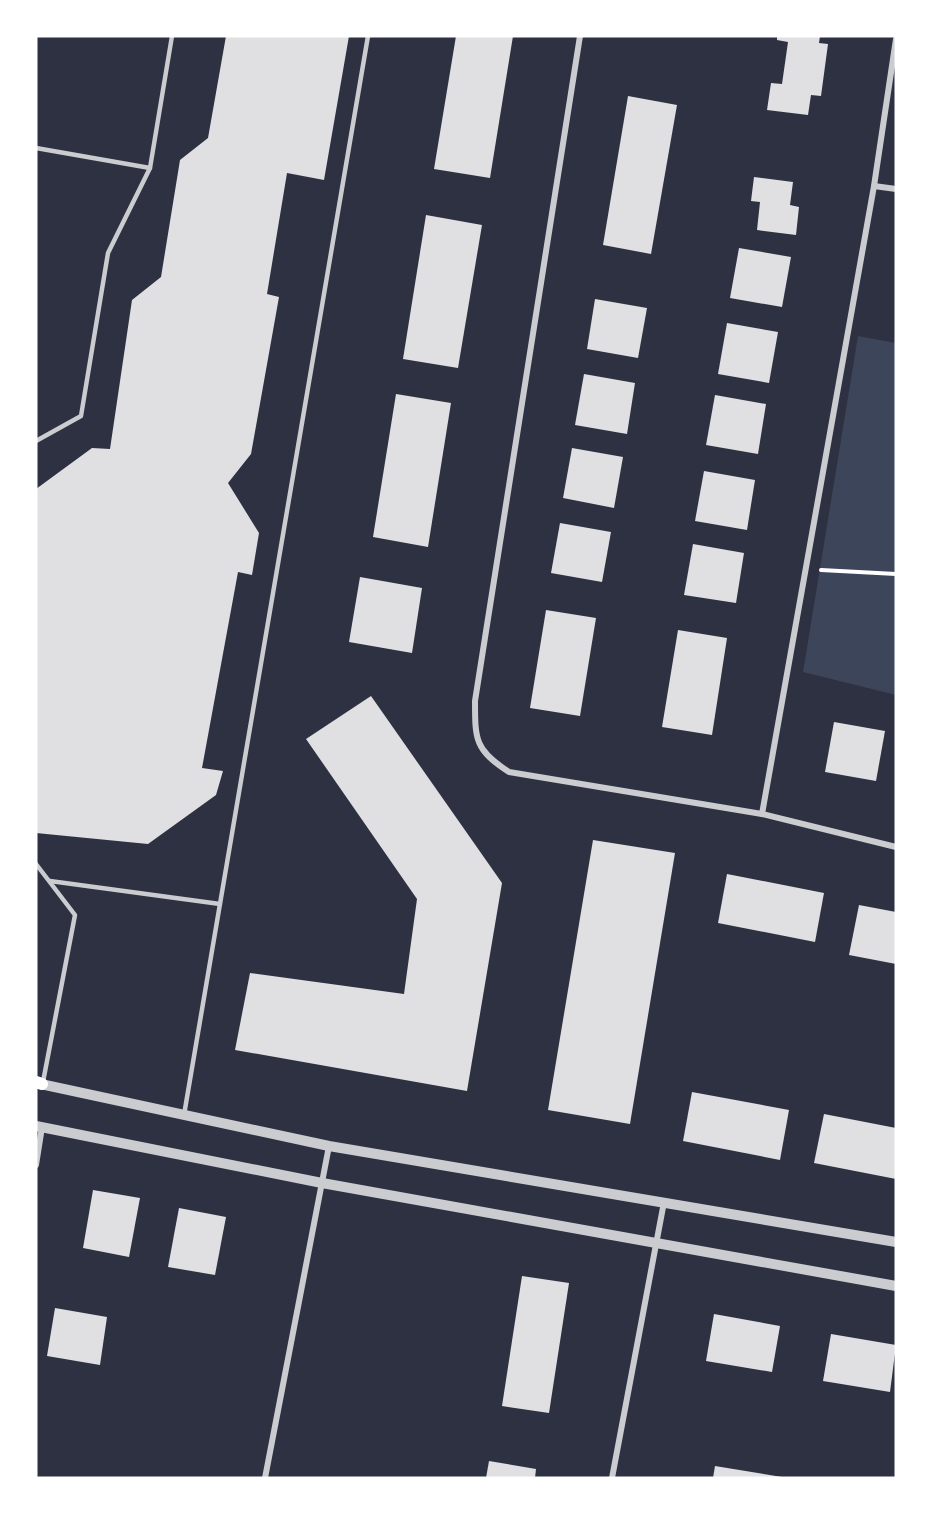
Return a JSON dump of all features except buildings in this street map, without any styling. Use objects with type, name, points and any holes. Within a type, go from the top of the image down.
[{"type":"street","points":[[580,36],[475,701],[475,734],[486,758],[509,772],[762,814],[896,847]]},
{"type":"street","points":[[762,814],[874,186],[896,39]]},
{"type":"street","points":[[874,186],[896,189]]},
{"type":"street","points":[[38,1083],[329,1146],[896,1242]]},
{"type":"street","points":[[36,1165],[39,1126],[322,1183],[896,1286]]},
{"type":"street","points":[[265,1478],[329,1146]]},
{"type":"street","points":[[612,1478],[665,1202]]},
{"type":"lane","points":[[36,441],[81,416],[108,253],[150,168],[172,36]]},
{"type":"lane","points":[[184,1115],[368,36]]},
{"type":"lane","points":[[36,148],[150,168]]},
{"type":"lane","points":[[36,864],[75,915],[38,1083]]},
{"type":"lane","points":[[50,881],[220,904]]},
{"type":"path","points":[[806,569],[896,574]]},
{"type":"shaded area","points":[[858,336],[896,343],[896,695],[803,672]]}]
